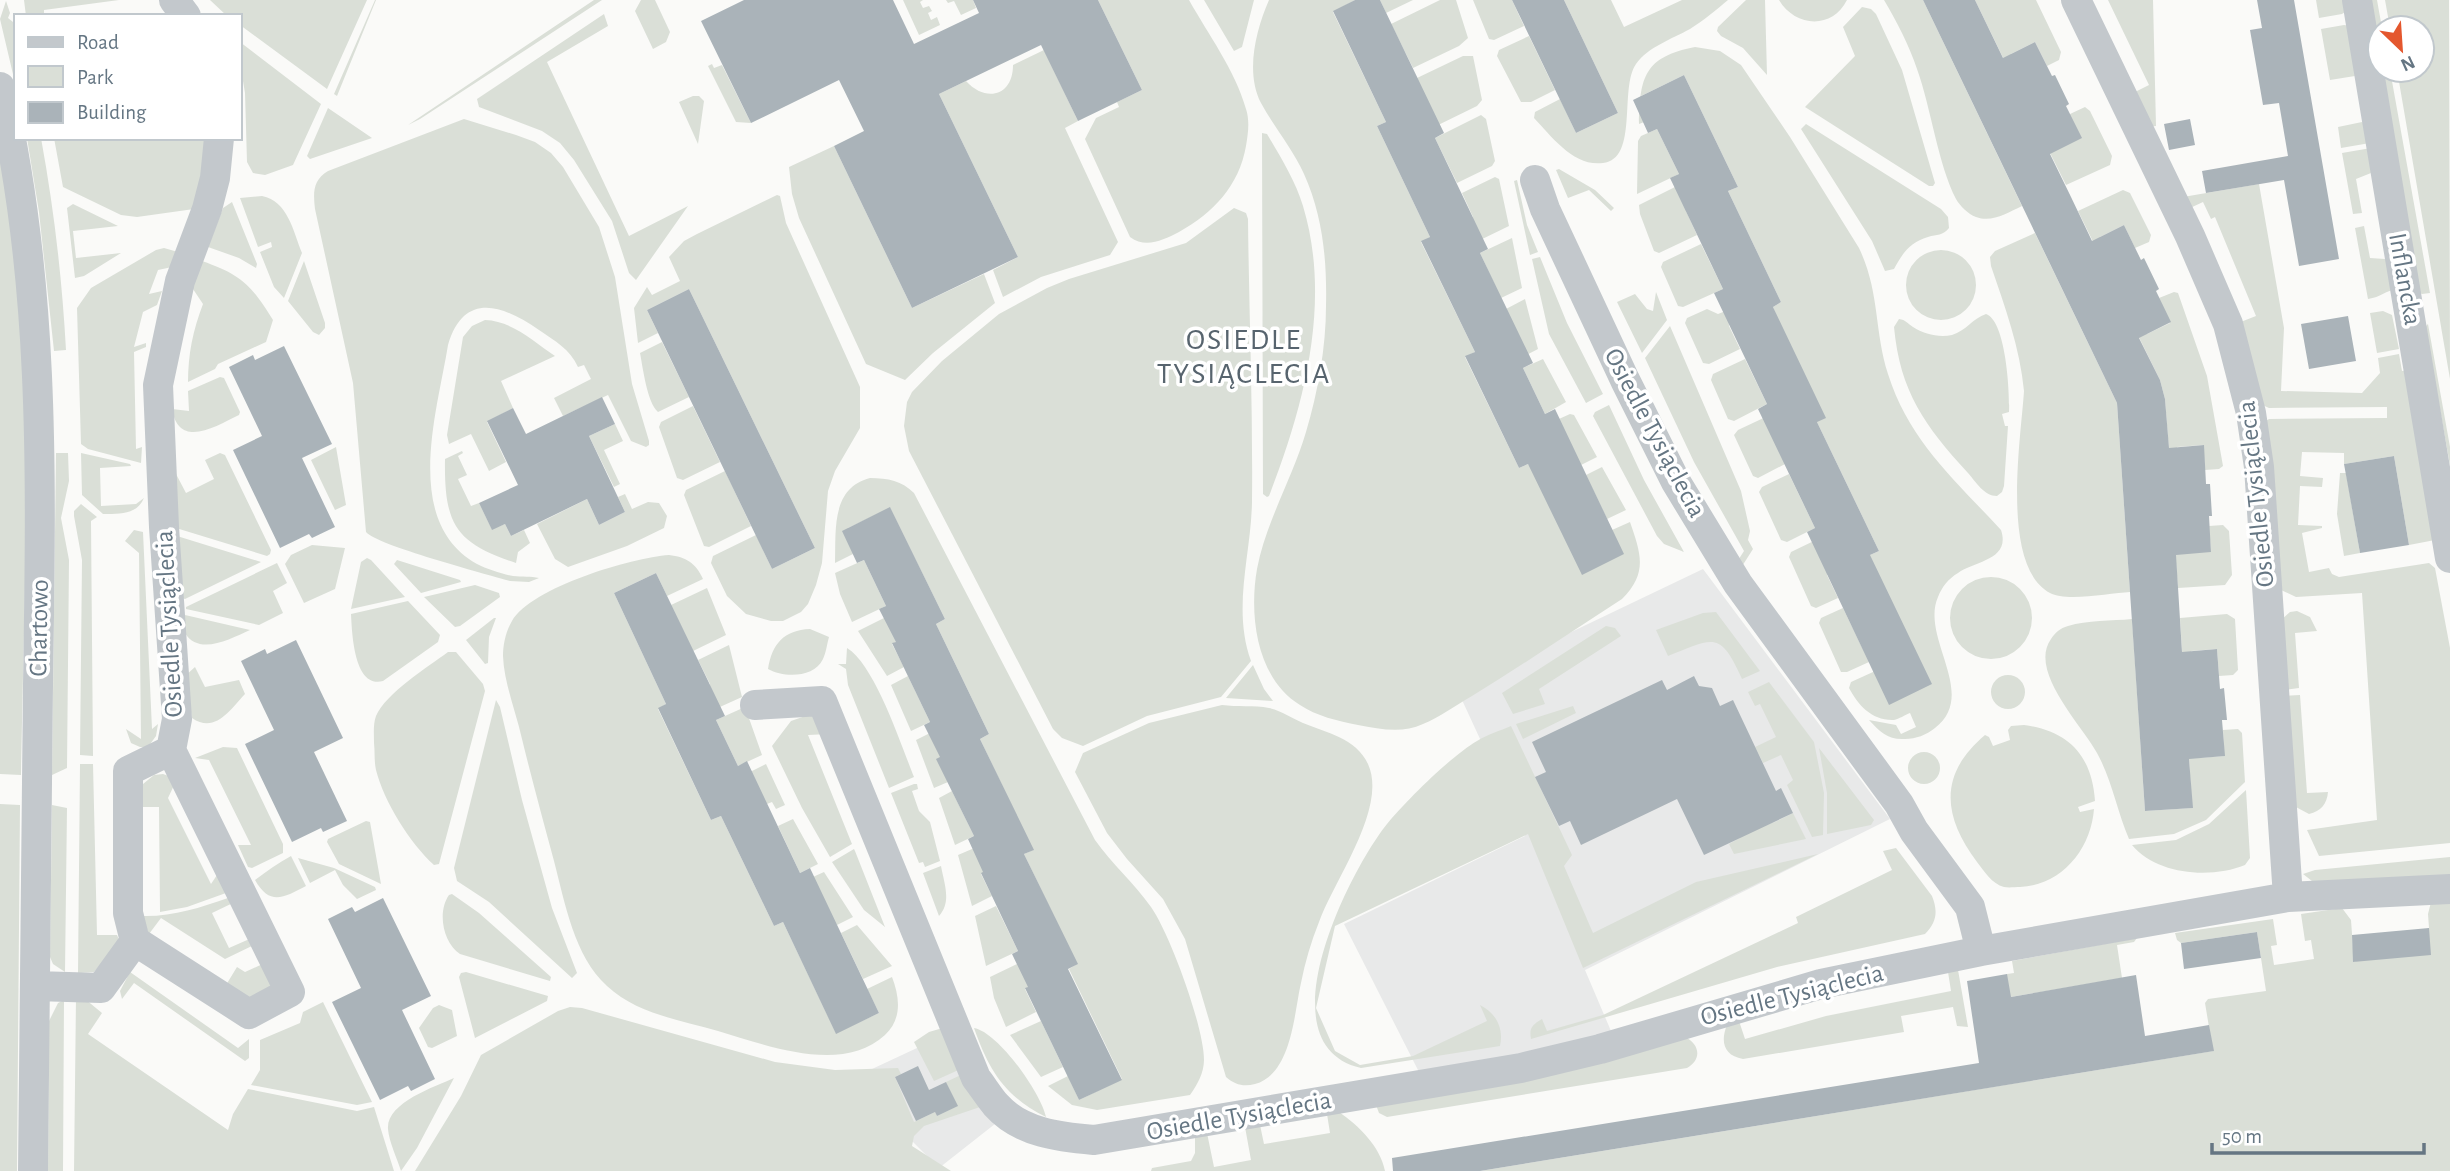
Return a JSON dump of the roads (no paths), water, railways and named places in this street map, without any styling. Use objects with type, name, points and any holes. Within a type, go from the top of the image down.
[{"type":"street","name":"Osiedle Tysiąclecia","points":[[2076,0],[2190,236],[2228,324],[2251,413],[2259,467],[2288,897]]},
{"type":"street","name":"Inflancka","points":[[2357,0],[2450,558]]},
{"type":"street","name":"Chartowo","points":[[0,88],[28,243],[38,375],[40,478],[33,1171]]},
{"type":"street","name":"Osiedle Tysiąclecia","points":[[135,941],[248,1014],[290,992],[171,750],[177,719],[158,385],[180,281],[207,209],[215,178],[219,140]]},
{"type":"street","name":"Osiedle Tysiąclecia","points":[[1535,180],[1545,209],[1676,482],[1738,584],[1899,804],[1914,831],[1970,907],[1981,951]]},
{"type":"street","name":"Osiedle Tysiąclecia","points":[[755,705],[822,701],[976,1078],[998,1107],[1027,1128],[1058,1137],[1094,1140],[1521,1068],[1600,1049],[1821,984],[1981,951],[2288,897],[2450,889]]},
{"type":"street","points":[[35,986],[101,988],[135,941],[128,913],[128,771],[171,750]]},
{"type":"district","name":"OSIEDLE TYSIĄCLECIA","points":[[1244,357]]}]
